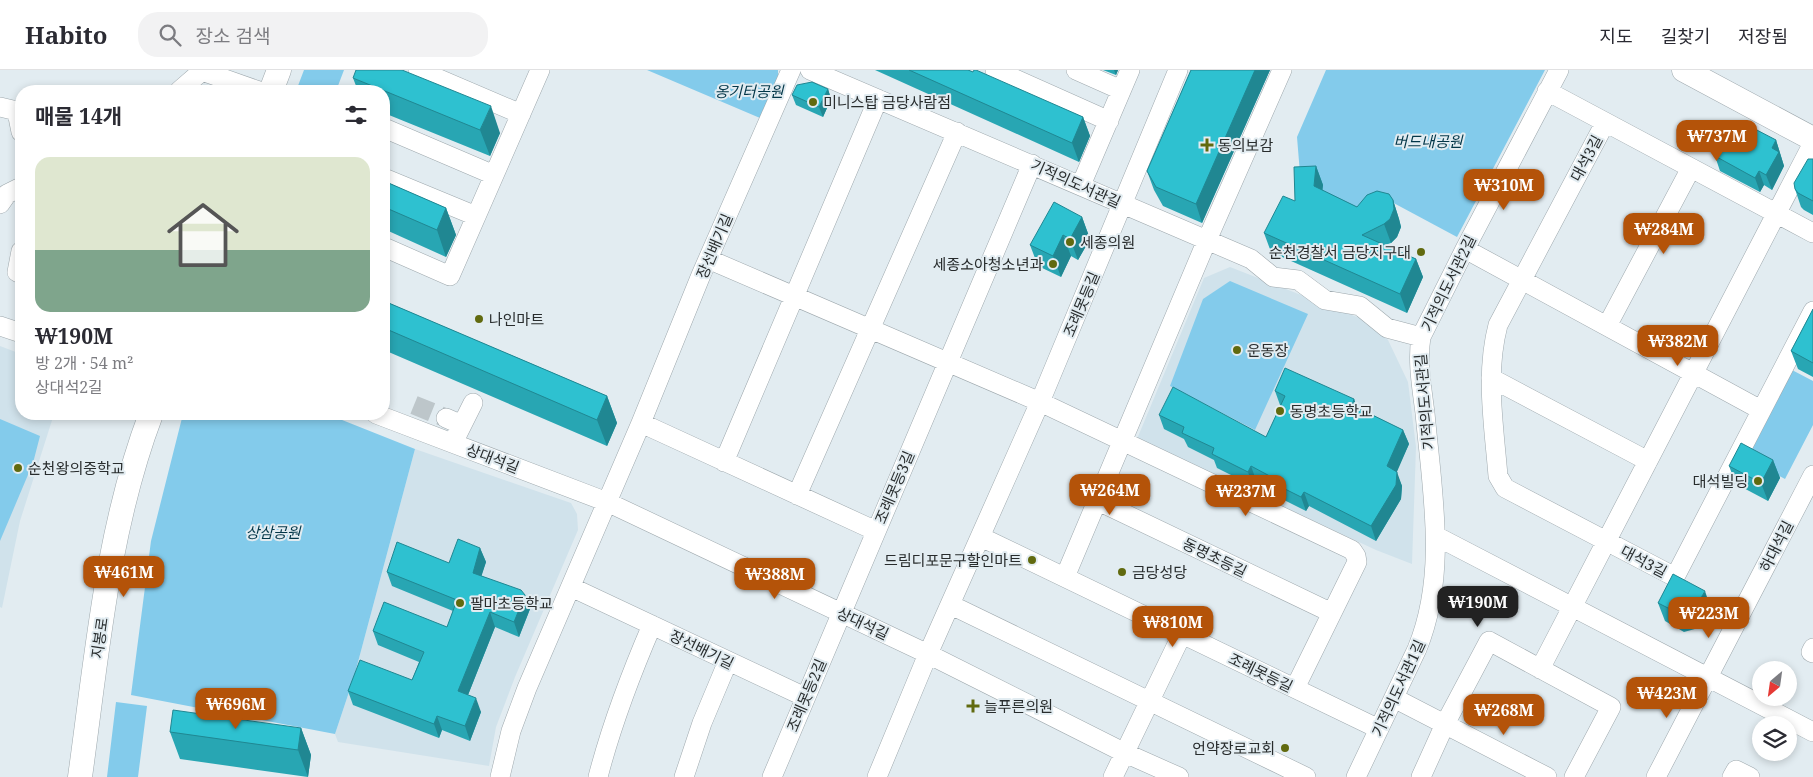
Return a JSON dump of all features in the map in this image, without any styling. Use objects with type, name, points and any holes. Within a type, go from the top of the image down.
[{"type":"main road","points":[[273,85],[279,70]]},
{"type":"main road","points":[[1684,70],[1813,139]]},
{"type":"main road","name":"지봉로","points":[[80,777],[106,583],[113,547],[137,453],[149,420]]},
{"type":"street","points":[[186,85],[202,70],[243,85]]},
{"type":"street","points":[[418,70],[521,114]]},
{"type":"street","points":[[390,250],[450,276],[540,70]]},
{"type":"street","name":"장선배기길","points":[[500,777],[511,731],[527,688],[572,587],[708,259],[791,70]]},
{"type":"street","name":"기적의도서관길","points":[[810,70],[1251,258],[1273,277],[1298,280],[1325,300],[1360,306],[1387,328],[1421,337],[1420,367],[1436,536]]},
{"type":"street","points":[[995,70],[1109,121]]},
{"type":"street","points":[[1076,70],[1121,90]]},
{"type":"street","points":[[1081,185],[1130,70]]},
{"type":"street","name":"조례못등길","points":[[877,777],[928,654],[951,606],[1040,402],[1178,70]]},
{"type":"street","points":[[1065,577],[1124,441],[1207,240],[1282,70]]},
{"type":"street","name":"기적의도서관2길","points":[[1421,337],[1558,70]]},
{"type":"street","points":[[1547,92],[1605,123]]},
{"type":"street","points":[[724,462],[878,99]]},
{"type":"street","name":"대석3길","points":[[1813,233],[1605,123],[1521,280],[1498,325],[1493,342],[1491,378],[1498,476],[1500,481],[1505,488],[1674,578],[1813,311]]},
{"type":"street","points":[[390,131],[494,175]]},
{"type":"street","points":[[797,495],[957,132]]},
{"type":"street","name":"대석3길","points":[[1540,669],[1813,143]]},
{"type":"street","name":"조례못등3길","points":[[841,613],[1032,164]]},
{"type":"street","points":[[1607,326],[1691,168]]},
{"type":"street","points":[[390,180],[476,216]]},
{"type":"street","points":[[0,204],[7,194],[15,190]]},
{"type":"street","points":[[1465,249],[1761,410]]},
{"type":"street","points":[[708,259],[1040,402],[1352,550],[1357,562],[1295,688]]},
{"type":"street","points":[[0,326],[15,332]]},
{"type":"street","points":[[1491,378],[1648,462]]},
{"type":"street","points":[[453,443],[454,422],[473,403]]},
{"type":"street","name":"상대석길","points":[[390,419],[607,502],[928,654],[1125,753],[1179,777]]},
{"type":"street","points":[[641,423],[876,531]]},
{"type":"street","name":"하대석길","points":[[1656,777],[1813,475]]},
{"type":"street","name":"동명초등길","points":[[1098,501],[1332,613]]},
{"type":"street","points":[[1436,536],[1813,732]]},
{"type":"street","name":"기적의도서관1길","points":[[1356,777],[1417,649],[1428,620],[1432,596],[1436,536]]},
{"type":"street","name":"조례못등길","points":[[981,537],[1379,729]]},
{"type":"street","name":"장선배기길","points":[[572,587],[805,697]]},
{"type":"street","points":[[951,606],[1306,777]]},
{"type":"street","name":"조례못등2길","points":[[772,777],[841,613]]},
{"type":"street","points":[[598,777],[626,684],[652,625]]},
{"type":"street","points":[[1113,777],[1182,634]]},
{"type":"street","points":[[1421,777],[1445,724],[1489,641],[1611,707],[1574,777]]},
{"type":"street","points":[[1813,648],[1811,652],[1813,653]]},
{"type":"street","points":[[684,777],[702,723],[728,661]]},
{"type":"street","points":[[1394,698],[1547,777]]},
{"type":"street","points":[[1732,777],[1736,770],[1750,777]]},
{"type":"shaded area","name":"동명초등학교","points":[[1230,267],[1362,319],[1388,340],[1408,382],[1416,447],[1412,564],[1376,550],[1137,439],[1204,278]]},
{"type":"shaded area","name":"순천왕의중학교","points":[[0,346],[15,352],[15,420],[52,420],[20,521],[2,608],[0,607]]},
{"type":"shaded area","name":"팔마초등학교","points":[[415,449],[571,503],[577,514],[578,530],[515,677],[496,727],[489,766],[338,742],[335,734],[354,677]]},
{"type":"green space","points":[[304,70],[344,70],[338,85],[298,85]]},
{"type":"green space","name":"옹기터공원","points":[[647,70],[778,70],[778,78],[760,118]]},
{"type":"green space","name":"버드내공원","points":[[1326,70],[1545,70],[1457,237],[1388,200],[1363,225],[1301,186],[1297,137]]},
{"type":"green space","name":"운동장","points":[[1230,281],[1308,314],[1255,430],[1170,386],[1203,299]]},
{"type":"green space","points":[[1792,370],[1813,381],[1813,425],[1785,479],[1746,458]]},
{"type":"green space","points":[[0,419],[40,436],[33,463],[0,541]]},
{"type":"green space","name":"상삼공원","points":[[181,420],[342,420],[415,449],[354,677],[335,734],[131,695],[151,541]]},
{"type":"green space","points":[[116,702],[147,706],[138,777],[107,777]]},
{"type":"building","points":[[356,70],[402,70],[491,106],[480,130],[390,93],[390,85],[370,85],[353,78]]},
{"type":"building","points":[[909,70],[968,70],[973,72],[976,70],[1083,117],[1072,143]]},
{"type":"building","points":[[1191,70],[1255,70],[1196,204],[1156,187],[1147,171]]},
{"type":"building","points":[[812,82],[828,89],[819,107],[792,95],[797,85]]},
{"type":"building","points":[[1742,124],[1776,140],[1772,148],[1779,152],[1766,175],[1759,171],[1755,178],[1715,156],[1730,128],[1737,131]]},
{"type":"building","points":[[1808,159],[1813,159],[1813,201],[1798,193],[1794,183]]},
{"type":"building","points":[[1316,166],[1314,186],[1357,207],[1367,195],[1377,191],[1389,194],[1393,200],[1394,209],[1390,219],[1362,235],[1416,259],[1400,294],[1264,233],[1283,196],[1295,201],[1294,167]]},
{"type":"building","points":[[390,184],[446,208],[437,230],[390,210]]},
{"type":"building","points":[[1054,202],[1082,217],[1070,239],[1063,235],[1053,256],[1030,245]]},
{"type":"building","points":[[390,304],[607,396],[597,420],[390,331]]},
{"type":"building","points":[[1813,309],[1813,363],[1791,351]]},
{"type":"building","points":[[1285,368],[1354,399],[1352,405],[1403,430],[1387,466],[1397,472],[1396,485],[1371,526],[1304,492],[1301,497],[1277,485],[1279,481],[1251,466],[1248,472],[1212,454],[1214,448],[1182,433],[1184,427],[1159,415],[1173,387],[1266,437],[1285,396],[1275,391]]},
{"type":"building","points":[[1741,443],[1773,460],[1761,483],[1729,466]]},
{"type":"building","points":[[458,539],[480,548],[473,573],[521,590],[525,595],[514,622],[490,612],[458,691],[476,698],[465,726],[437,716],[434,724],[348,691],[360,660],[412,680],[424,652],[373,631],[384,602],[447,627],[457,600],[387,572],[397,542],[449,563]]},
{"type":"building","points":[[1673,574],[1705,591],[1695,608],[1678,613],[1658,603]]},
{"type":"building","points":[[173,710],[301,728],[298,750],[170,732]]},
{"type":"tunnel","points":[[414,405],[446,418]]},
{"type":"place","name":"미니스탑 금당사람점","points":[[813,102]]},
{"type":"place","name":"동의보감","points":[[1207,145]]},
{"type":"place","name":"세종의원","points":[[1070,242]]},
{"type":"place","name":"순천경찰서 금당지구대","points":[[1421,252]]},
{"type":"place","name":"세종소아청소년과","points":[[1053,264]]},
{"type":"place","name":"나인마트","points":[[479,319]]},
{"type":"place","name":"운동장","points":[[1237,350]]},
{"type":"place","name":"동명초등학교","points":[[1280,411]]},
{"type":"place","name":"순천왕의중학교","points":[[18,468]]},
{"type":"place","name":"대석빌딩","points":[[1758,481]]},
{"type":"place","name":"드림디포문구할인마트","points":[[1032,560]]},
{"type":"place","name":"금당성당","points":[[1122,572]]},
{"type":"place","name":"팔마초등학교","points":[[460,603]]},
{"type":"place","name":"늘푸른의원","points":[[973,706]]},
{"type":"place","name":"언약장로교회","points":[[1285,748]]}]
